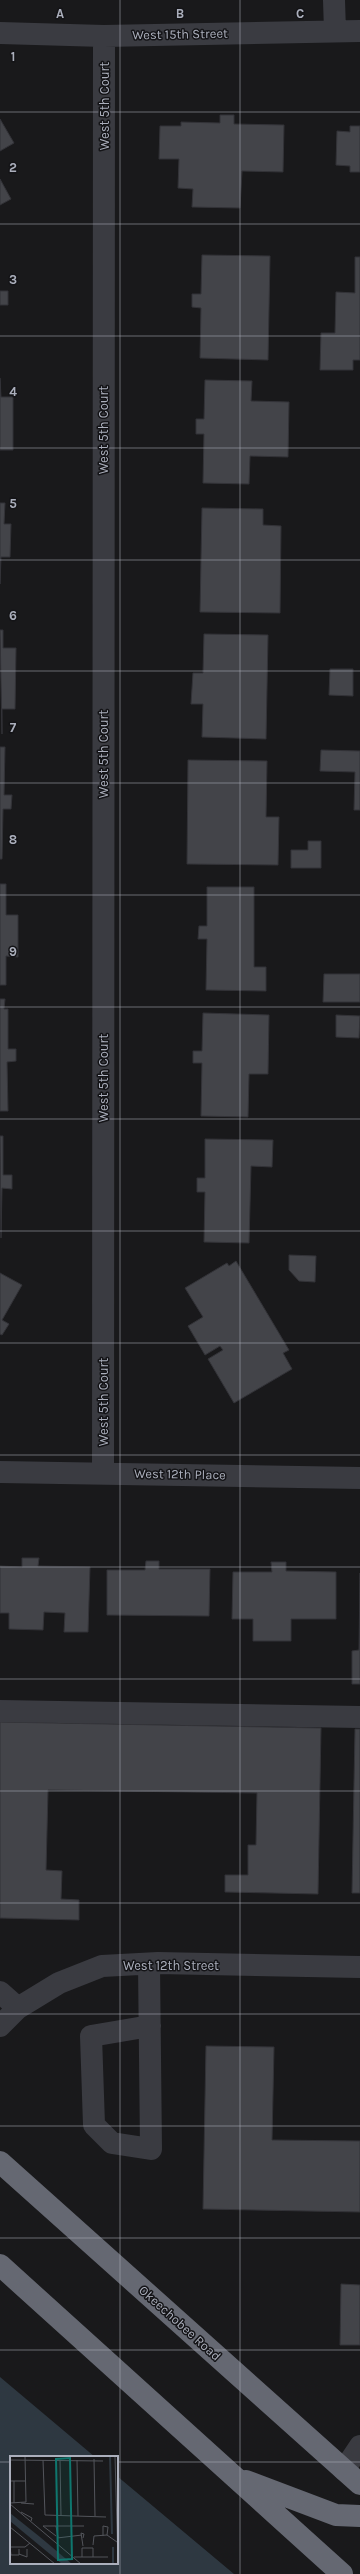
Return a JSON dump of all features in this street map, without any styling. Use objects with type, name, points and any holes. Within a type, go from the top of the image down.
[{"type":"highway","name":"Okeechobee Road","points":[[0,2162],[352,2477]]},
{"type":"highway","points":[[0,2265],[342,2574]]},
{"type":"highway","points":[[234,2476],[336,2515],[360,2516]]},
{"type":"street","points":[[334,0],[335,31]]},
{"type":"street","name":"West 15th Street","points":[[0,33],[104,36],[360,31]]},
{"type":"street","name":"West 5th Court","points":[[103,1472],[104,36]]},
{"type":"street","name":"West 12th Place","points":[[0,1472],[103,1472],[360,1478]]},
{"type":"street","points":[[0,1711],[360,1716]]},
{"type":"street","points":[[149,1964],[150,2026],[151,2149],[112,2143],[94,2126],[91,2036],[150,2026]]},
{"type":"street","name":"West 12th Street","points":[[0,2026],[18,2008],[59,1983],[102,1966],[149,1964],[360,1967]]},
{"type":"street","points":[[0,1992],[18,2008]]},
{"type":"street","points":[[352,2477],[360,2446]]},
{"type":"shaded area","points":[[0,2377],[94,2456],[10,2456],[10,2564],[118,2564],[118,2477],[234,2574],[0,2574]]},
{"type":"building","points":[[220,115],[234,115],[234,124],[284,125],[283,172],[242,171],[240,208],[192,207],[193,189],[178,188],[179,159],[159,159],[160,126],[181,126],[181,122],[220,123]]},
{"type":"building","points":[[0,119],[14,143],[0,151]]},
{"type":"building","points":[[350,126],[360,126],[360,172],[350,172],[350,166],[336,165],[337,131],[350,132]]},
{"type":"building","points":[[0,179],[11,199],[0,205]]},
{"type":"building","points":[[202,255],[270,256],[268,360],[200,358],[201,308],[192,307],[192,294],[201,294]]},
{"type":"building","points":[[355,257],[360,257],[360,360],[353,360],[353,370],[320,370],[321,333],[335,333],[336,292],[355,293]]},
{"type":"building","points":[[0,291],[8,291],[8,305],[0,305]]},
{"type":"building","points":[[0,378],[1,397],[13,397],[13,450],[0,450]]},
{"type":"building","points":[[205,380],[252,381],[251,401],[289,402],[288,457],[250,456],[249,484],[203,483],[204,434],[196,434],[196,419],[204,419]]},
{"type":"building","points":[[0,503],[5,503],[4,524],[11,524],[10,557],[1,557],[0,584]]},
{"type":"building","points":[[202,508],[263,509],[263,525],[281,526],[280,613],[200,612]]},
{"type":"building","points":[[0,630],[3,630],[3,648],[16,648],[15,709],[2,709],[2,734]]},
{"type":"building","points":[[204,634],[268,635],[266,739],[202,737],[203,704],[191,704],[193,673],[203,673]]},
{"type":"building","points":[[330,669],[353,669],[353,696],[329,695]]},
{"type":"building","points":[[0,747],[5,747],[4,795],[12,795],[11,809],[3,809],[2,859],[0,859]]},
{"type":"building","points":[[321,750],[360,751],[360,810],[354,810],[355,772],[320,771]]},
{"type":"building","points":[[188,760],[267,761],[266,817],[279,817],[278,865],[187,864]]},
{"type":"building","points":[[308,841],[321,841],[321,868],[291,868],[291,850],[308,850]]},
{"type":"building","points":[[0,884],[6,884],[6,915],[18,915],[18,957],[6,956],[6,985],[0,985]]},
{"type":"building","points":[[207,887],[254,887],[254,967],[266,967],[266,991],[206,990],[207,939],[198,939],[199,926],[207,926]]},
{"type":"building","points":[[324,974],[360,974],[360,1002],[323,1002]]},
{"type":"building","points":[[0,999],[5,999],[4,1009],[8,1009],[8,1049],[16,1049],[16,1061],[7,1062],[8,1111],[0,1111]]},
{"type":"building","points":[[203,1013],[269,1015],[268,1074],[249,1074],[248,1117],[201,1116],[202,1063],[193,1063],[193,1051],[202,1051]]},
{"type":"building","points":[[336,1015],[360,1016],[359,1038],[336,1037]]},
{"type":"building","points":[[0,1136],[3,1136],[3,1175],[12,1175],[12,1189],[2,1188],[1,1238]]},
{"type":"building","points":[[205,1139],[273,1140],[272,1167],[251,1166],[249,1243],[204,1242],[205,1192],[197,1192],[197,1178],[205,1178]]},
{"type":"building","points":[[289,1255],[316,1256],[315,1282],[299,1281],[289,1270]]},
{"type":"building","points":[[236,1261],[289,1350],[283,1353],[292,1369],[234,1403],[208,1359],[223,1350],[220,1346],[205,1355],[188,1326],[203,1317],[185,1288],[227,1263],[229,1266]]},
{"type":"building","points":[[0,1273],[22,1285],[2,1320],[9,1324],[2,1335],[0,1334]]},
{"type":"building","points":[[22,1558],[39,1558],[38,1566],[90,1567],[88,1632],[64,1632],[65,1613],[44,1612],[43,1630],[9,1629],[9,1613],[0,1613],[0,1566],[22,1567]]},
{"type":"building","points":[[146,1561],[159,1561],[159,1569],[210,1569],[209,1616],[107,1615],[107,1570],[145,1570]]},
{"type":"building","points":[[271,1562],[286,1562],[286,1571],[336,1572],[336,1619],[291,1619],[291,1641],[253,1641],[253,1619],[232,1619],[233,1572],[272,1572]]},
{"type":"building","points":[[360,1573],[360,1684],[352,1684],[352,1651],[359,1650]]},
{"type":"building","points":[[0,1722],[321,1728],[318,1894],[225,1892],[225,1875],[248,1875],[248,1845],[256,1845],[257,1793],[48,1790],[46,1870],[62,1871],[61,1899],[79,1900],[79,1920],[0,1918]]},
{"type":"building","points":[[355,1729],[360,1729],[360,1893],[352,1893]]},
{"type":"building","points":[[206,2046],[274,2047],[272,2140],[360,2141],[360,2212],[203,2209]]},
{"type":"building","points":[[341,2284],[360,2285],[360,2345],[340,2345]]}]
